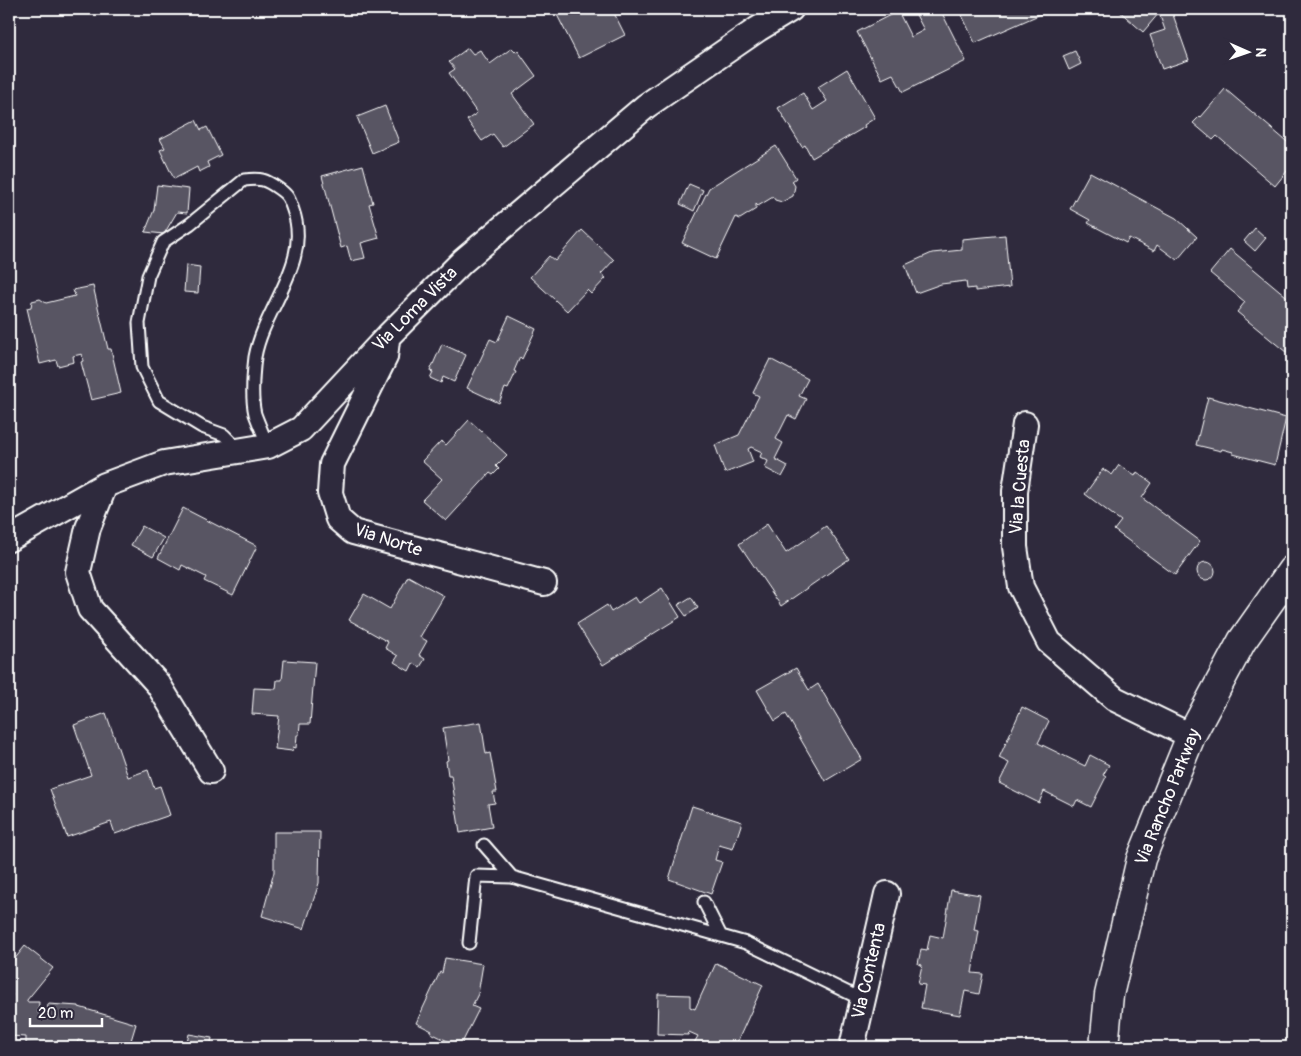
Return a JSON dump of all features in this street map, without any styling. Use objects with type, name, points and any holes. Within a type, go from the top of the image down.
[{"type":"main road","name":"Via Rancho Parkway","points":[[1104,1047],[1109,996],[1141,859],[1191,736],[1242,641],[1292,570]]},
{"type":"street","name":"Via Loma Vista","points":[[9,539],[105,485],[164,463],[268,446],[301,429],[388,336],[463,261],[646,106],[756,19],[791,9]]},
{"type":"street","name":"Via Norte","points":[[388,336],[386,357],[332,464],[330,492],[338,519],[353,532],[544,583]]},
{"type":"street","name":"Via la Cuesta","points":[[1025,424],[1016,491],[1015,548],[1021,587],[1049,642],[1115,699],[1191,736]]},
{"type":"street","points":[[105,485],[88,528],[78,572],[90,609],[158,684],[211,770]]},
{"type":"street","name":"Via Contenta","points":[[852,1047],[887,894]]},
{"type":"lane","points":[[236,452],[231,442],[224,435],[202,427],[159,401],[142,367],[138,323],[148,276],[163,242],[190,224],[244,180],[255,178],[264,179],[288,196],[297,220],[298,235],[298,243],[291,271],[261,334],[252,375],[255,413],[268,446]]},
{"type":"lane","points":[[484,845],[512,877]]},
{"type":"lane","points":[[470,943],[476,876],[512,877],[746,943],[863,1000]]},
{"type":"lane","points":[[704,902],[722,936]]},
{"type":"building","points":[[554,9],[612,9],[625,35],[579,58]]},
{"type":"building","points":[[913,9],[940,9],[966,61],[903,92],[893,74],[882,79],[857,32],[898,11],[911,37],[924,30]]},
{"type":"building","points":[[959,9],[1049,9],[1050,10],[975,43]]},
{"type":"building","points":[[1117,9],[1171,9],[1189,60],[1162,69],[1150,35],[1165,30],[1159,13],[1143,32]]},
{"type":"building","points":[[468,48],[473,54],[480,50],[490,64],[512,48],[516,52],[518,51],[536,76],[512,94],[534,124],[503,147],[493,134],[482,141],[467,120],[477,113],[449,73],[455,69],[449,62]]},
{"type":"building","points":[[1075,51],[1081,64],[1069,70],[1063,56]]},
{"type":"building","points":[[847,69],[875,118],[864,125],[865,127],[812,158],[805,145],[802,147],[778,108],[803,93],[813,110],[827,101],[818,87]]},
{"type":"building","points":[[1225,89],[1292,146],[1292,165],[1275,186],[1217,136],[1213,140],[1193,123],[1201,117]]},
{"type":"building","points":[[385,106],[399,142],[372,153],[357,117]]},
{"type":"building","points":[[196,120],[201,130],[207,127],[221,155],[207,162],[209,167],[199,172],[197,167],[174,179],[160,150],[165,148],[160,139]]},
{"type":"building","points":[[776,146],[796,178],[792,181],[795,186],[793,196],[782,202],[775,200],[773,197],[758,206],[756,204],[756,209],[740,219],[736,217],[716,259],[682,243],[709,188]]},
{"type":"building","points":[[363,165],[373,203],[369,204],[379,238],[361,243],[365,258],[351,261],[347,246],[341,248],[322,176]]},
{"type":"building","points":[[1090,172],[1176,218],[1197,237],[1177,260],[1157,245],[1154,251],[1129,238],[1126,243],[1088,223],[1090,220],[1070,209]]},
{"type":"building","points":[[689,184],[703,190],[694,211],[680,204]]},
{"type":"building","points":[[157,185],[189,189],[187,213],[177,212],[164,234],[145,232],[154,210]]},
{"type":"building","points":[[1255,228],[1266,238],[1255,251],[1244,241]]},
{"type":"building","points":[[582,230],[614,260],[601,274],[606,278],[591,294],[587,290],[567,311],[530,277],[549,256],[555,261]]},
{"type":"building","points":[[1005,235],[1010,287],[975,291],[975,288],[967,289],[966,281],[941,284],[916,293],[905,265],[932,253],[962,250],[962,239]]},
{"type":"building","points":[[1230,249],[1292,301],[1292,357],[1237,312],[1245,302],[1210,273]]},
{"type":"building","points":[[186,265],[200,267],[198,293],[184,292]]},
{"type":"building","points":[[93,286],[121,393],[91,400],[81,362],[83,361],[82,354],[73,356],[74,362],[58,366],[56,360],[40,364],[27,308],[31,307],[32,301],[40,299],[46,303],[75,296],[73,290]]},
{"type":"building","points":[[509,316],[536,329],[522,359],[520,357],[514,371],[516,372],[508,389],[505,388],[499,403],[467,388],[490,339],[497,342]]},
{"type":"building","points":[[442,344],[466,355],[454,382],[443,377],[441,383],[430,378],[433,372],[430,371]]},
{"type":"building","points":[[770,359],[808,379],[799,396],[806,399],[796,419],[788,415],[776,439],[783,443],[775,459],[788,466],[782,477],[765,468],[768,461],[760,457],[762,452],[751,447],[748,449],[753,462],[725,473],[715,445],[739,435],[759,396],[753,393]]},
{"type":"building","points":[[1208,397],[1286,418],[1275,465],[1233,454],[1233,452],[1222,449],[1221,451],[1196,445]]},
{"type":"building","points":[[469,420],[507,455],[496,466],[499,469],[493,475],[490,473],[446,521],[422,500],[442,479],[422,461],[441,441],[446,445]]},
{"type":"building","points":[[1119,465],[1135,476],[1137,472],[1152,483],[1142,498],[1200,541],[1175,575],[1114,530],[1121,521],[1085,494],[1103,469],[1112,475]]},
{"type":"building","points":[[183,508],[257,546],[233,595],[204,581],[206,577],[182,565],[180,570],[158,558]]},
{"type":"building","points":[[767,524],[786,553],[826,526],[849,559],[781,606],[739,544]]},
{"type":"building","points":[[142,526],[164,538],[153,557],[131,545]]},
{"type":"building","points":[[1206,562],[1212,565],[1215,571],[1212,577],[1206,580],[1200,577],[1197,571],[1200,565]]},
{"type":"building","points":[[408,576],[444,596],[420,637],[427,641],[419,655],[425,659],[420,667],[413,663],[409,671],[394,662],[398,656],[385,648],[388,642],[349,620],[364,594],[390,609]]},
{"type":"building","points":[[662,588],[680,617],[603,665],[577,624],[607,605],[611,612],[635,597],[639,603]]},
{"type":"building","points":[[691,597],[698,608],[686,616],[678,605]]},
{"type":"building","points":[[284,660],[315,662],[310,724],[300,724],[296,748],[293,747],[292,751],[275,749],[279,716],[252,714],[254,688],[276,689],[277,680],[282,680]]},
{"type":"building","points":[[796,668],[809,690],[818,684],[862,759],[825,781],[786,714],[775,721],[757,690]]},
{"type":"building","points":[[1022,707],[1049,721],[1038,743],[1085,766],[1090,755],[1109,765],[1103,775],[1106,777],[1091,807],[1077,800],[1074,806],[1044,791],[1039,803],[999,783],[1009,763],[999,758]]},
{"type":"building","points":[[106,713],[128,777],[148,770],[154,788],[160,786],[170,815],[115,834],[111,822],[67,837],[50,789],[91,775],[74,725]]},
{"type":"building","points":[[481,722],[486,754],[490,753],[497,792],[493,792],[495,803],[488,804],[492,827],[460,833],[451,775],[448,775],[446,761],[448,760],[443,728]]},
{"type":"building","points":[[692,806],[742,822],[733,849],[719,845],[715,860],[722,862],[711,894],[669,879]]},
{"type":"building","points":[[274,832],[320,832],[319,883],[304,929],[262,916],[274,872]]},
{"type":"building","points":[[951,890],[980,895],[974,930],[979,931],[972,973],[983,974],[979,994],[965,991],[960,1015],[921,1008],[925,985],[918,984],[922,965],[918,964],[921,949],[927,950],[930,935],[943,938]]},
{"type":"building","points":[[25,946],[53,968],[27,1000],[27,1002],[39,1002],[38,1013],[47,1014],[48,1004],[79,1006],[136,1024],[129,1047],[97,1047],[78,1040],[77,1047],[44,1047],[44,1045],[26,1044],[26,1037],[9,1036],[9,1000],[11,1000],[12,994],[9,992],[9,966]]},
{"type":"building","points":[[445,958],[483,964],[478,994],[472,1006],[479,1009],[460,1047],[431,1033],[432,1031],[416,1023],[440,972],[442,973]]},
{"type":"building","points":[[716,963],[763,985],[735,1047],[698,1047],[693,1045],[698,1036],[689,1032],[688,1035],[657,1034],[658,994],[690,995],[690,1007],[695,1009]]},
{"type":"building","points":[[189,1034],[212,1038],[210,1047],[186,1047]]}]
